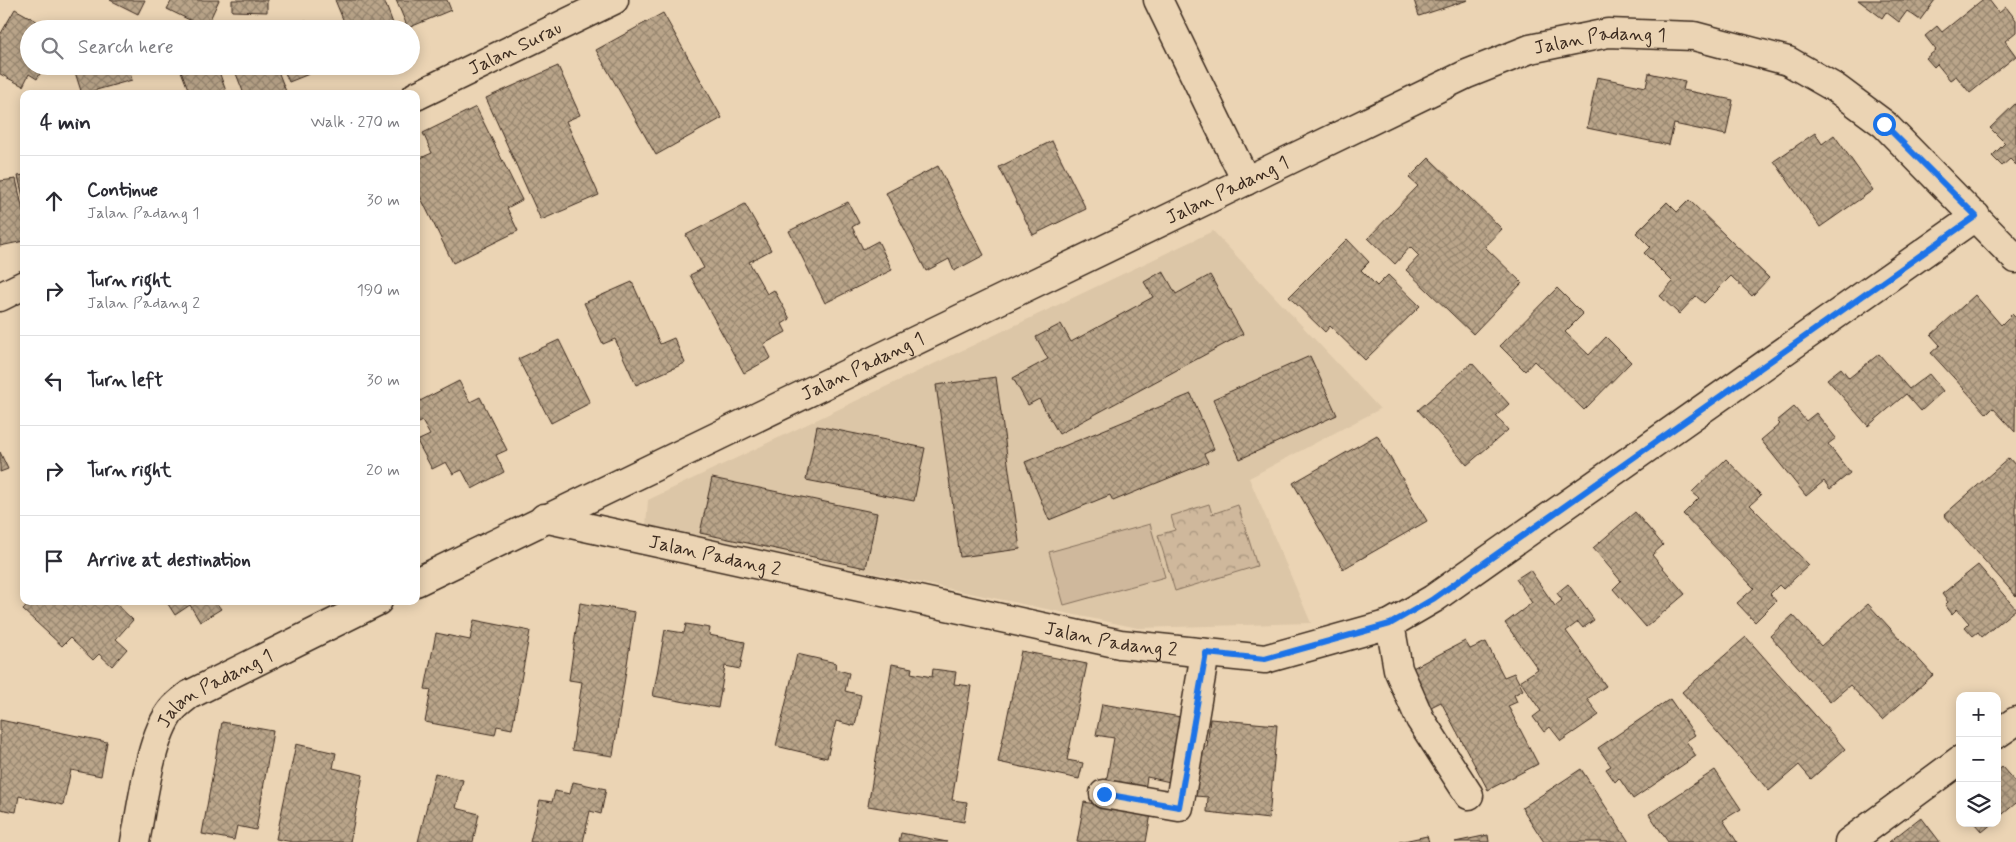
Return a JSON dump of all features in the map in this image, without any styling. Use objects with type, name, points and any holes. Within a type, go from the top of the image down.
[{"type":"street","name":"Jalan Surau","points":[[420,94],[614,0]]},
{"type":"street","points":[[1158,0],[1246,181]]},
{"type":"street","name":"Jalan Padang 1","points":[[420,580],[544,518],[1467,74],[1530,48],[1608,33],[1694,36],[1788,61],[1837,89],[1884,124],[2016,259]]},
{"type":"street","name":"Jalan Padang 2","points":[[544,518],[1120,644],[1265,659],[1390,624],[1433,599],[1976,216]]},
{"type":"street","points":[[0,297],[20,287]]},
{"type":"street","name":"Jalan Padang 1","points":[[135,842],[153,754],[161,727],[172,710],[189,695],[370,605]]},
{"type":"street","points":[[1390,624],[1398,669],[1420,719],[1469,794]]},
{"type":"street","points":[[1104,794],[1179,807],[1206,653]]},
{"type":"street","points":[[2001,731],[2016,721]]},
{"type":"street","points":[[1849,842],[1956,763]]},
{"type":"shaded area","points":[[1213,231],[1380,409],[1249,478],[1311,623],[1138,628],[646,526],[648,500]]},
{"type":"green space","points":[[1209,504],[1212,514],[1238,505],[1257,566],[1175,591],[1158,535],[1175,530],[1171,516]]},
{"type":"green space","points":[[1150,524],[1165,577],[1064,605],[1049,552]]},
{"type":"building","points":[[110,0],[145,0],[138,14]]},
{"type":"building","points":[[172,0],[219,0],[210,20],[190,20],[167,9]]},
{"type":"building","points":[[232,0],[267,0],[267,12],[232,11]]},
{"type":"building","points":[[335,0],[384,0],[392,20],[343,20]]},
{"type":"building","points":[[396,0],[447,0],[451,10],[420,23],[420,20],[405,20]]},
{"type":"building","points":[[1414,0],[1468,0],[1419,16]]},
{"type":"building","points":[[1858,0],[1935,0],[1920,20],[1907,11],[1899,22],[1886,12],[1882,18]]},
{"type":"building","points":[[1982,0],[1989,0],[1999,13],[2006,7],[2016,20],[2016,32],[2005,41],[2016,56],[1970,93],[1956,76],[1950,80],[1937,64],[1934,67],[1926,58],[1936,50],[1925,36],[1937,26],[1942,32]]},
{"type":"building","points":[[15,9],[35,20],[20,20],[20,75],[28,75],[23,86],[0,74],[0,35]]},
{"type":"building","points":[[663,13],[722,118],[656,155],[596,50]]},
{"type":"building","points":[[558,66],[580,115],[566,121],[599,195],[541,220],[486,98]]},
{"type":"building","points":[[1649,73],[1685,81],[1683,90],[1733,100],[1726,135],[1674,124],[1669,145],[1587,128],[1597,77],[1646,87]]},
{"type":"building","points":[[31,75],[39,75],[37,79]]},
{"type":"building","points":[[76,75],[131,75],[132,80],[96,90],[81,90]]},
{"type":"building","points":[[183,75],[220,75],[226,90],[188,90]]},
{"type":"building","points":[[237,75],[280,75],[285,90],[242,90]]},
{"type":"building","points":[[286,75],[306,75],[289,82]]},
{"type":"building","points":[[2016,103],[2016,165],[2010,159],[2002,166],[1992,156],[2005,143],[1990,128]]},
{"type":"building","points":[[476,107],[522,200],[507,208],[518,231],[453,263],[420,196],[420,158],[432,153],[423,133]]},
{"type":"building","points":[[1815,133],[1822,144],[1834,135],[1873,190],[1820,227],[1774,161]]},
{"type":"building","points":[[1052,141],[1086,209],[1033,235],[999,167]]},
{"type":"building","points":[[1429,158],[1502,229],[1485,247],[1522,283],[1473,334],[1406,270],[1419,256],[1410,247],[1395,264],[1368,238],[1418,186],[1409,178]]},
{"type":"building","points":[[938,166],[984,255],[954,271],[949,259],[926,271],[886,193]]},
{"type":"building","points":[[16,179],[20,197],[20,242],[0,246],[0,181]]},
{"type":"building","points":[[1689,200],[1769,278],[1752,296],[1731,276],[1704,303],[1696,296],[1679,314],[1660,296],[1673,282],[1644,253],[1650,247],[1636,233],[1667,202],[1677,212]]},
{"type":"building","points":[[848,202],[859,223],[852,227],[863,249],[878,241],[892,270],[825,303],[789,231]]},
{"type":"building","points":[[745,204],[771,250],[749,262],[767,294],[774,290],[790,319],[782,324],[786,332],[764,344],[771,358],[744,373],[690,275],[704,268],[686,235]]},
{"type":"building","points":[[1347,239],[1369,262],[1361,270],[1377,286],[1388,275],[1420,306],[1365,360],[1330,326],[1325,332],[1289,297]]},
{"type":"building","points":[[1163,271],[1176,294],[1210,275],[1243,334],[1059,434],[1039,399],[1028,405],[1013,378],[1048,359],[1036,337],[1061,324],[1071,342],[1153,297],[1144,282]]},
{"type":"building","points":[[632,282],[660,344],[674,338],[685,363],[636,385],[615,339],[603,344],[584,303]]},
{"type":"building","points":[[1557,288],[1583,314],[1565,332],[1589,355],[1606,337],[1631,362],[1584,410],[1534,361],[1525,371],[1500,346]]},
{"type":"building","points":[[1975,295],[2001,325],[2012,314],[2016,318],[2015,432],[1993,408],[1987,414],[1931,353],[1940,345],[1931,335]]},
{"type":"building","points":[[559,340],[590,403],[551,423],[518,359]]},
{"type":"building","points":[[1879,354],[1909,389],[1929,374],[1943,391],[1921,411],[1906,394],[1868,426],[1827,379],[1841,368],[1849,378]]},
{"type":"building","points":[[1310,356],[1337,415],[1240,459],[1213,399]]},
{"type":"building","points":[[1472,363],[1509,404],[1496,416],[1508,430],[1467,465],[1418,410]]},
{"type":"building","points":[[996,377],[1020,549],[960,557],[936,385]]},
{"type":"building","points":[[459,381],[470,402],[480,397],[507,450],[496,455],[504,472],[472,489],[462,470],[453,474],[446,462],[432,469],[420,447],[420,440],[430,435],[422,421],[420,422],[420,401]]},
{"type":"building","points":[[1191,394],[1214,449],[1204,454],[1208,462],[1113,501],[1110,495],[1049,520],[1025,462]]},
{"type":"building","points":[[1794,407],[1806,421],[1816,413],[1836,438],[1828,444],[1850,473],[1830,489],[1824,481],[1806,496],[1761,440],[1780,424],[1777,421]]},
{"type":"building","points":[[817,426],[925,448],[914,501],[806,480]]},
{"type":"building","points":[[1377,435],[1427,521],[1343,569],[1293,483]]},
{"type":"building","points":[[0,452],[8,469],[0,472]]},
{"type":"building","points":[[2009,458],[2016,466],[2016,596],[1944,515]]},
{"type":"building","points":[[1726,459],[1761,495],[1750,505],[1809,565],[1783,589],[1779,585],[1770,594],[1776,601],[1755,622],[1737,603],[1754,588],[1683,514],[1699,498],[1692,492]]},
{"type":"building","points":[[712,478],[877,513],[866,568],[700,533]]},
{"type":"building","points":[[1635,512],[1663,545],[1652,555],[1685,594],[1646,627],[1613,589],[1621,581],[1593,548]]},
{"type":"building","points":[[1978,565],[2016,609],[1982,637],[1978,632],[1973,636],[1965,627],[1969,623],[1957,609],[1952,614],[1945,605],[1948,602],[1942,594]]},
{"type":"building","points":[[1530,570],[1555,606],[1562,600],[1557,593],[1568,584],[1594,620],[1583,628],[1578,622],[1566,631],[1606,686],[1587,699],[1599,715],[1561,741],[1550,727],[1544,732],[1533,717],[1541,711],[1520,681],[1538,669],[1505,623],[1532,603],[1516,579]]},
{"type":"building","points":[[580,603],[635,612],[613,756],[572,750],[582,682],[569,680]]},
{"type":"building","points":[[1868,604],[1933,675],[1882,720],[1850,685],[1830,702],[1770,636],[1793,615],[1821,646]]},
{"type":"building","points":[[27,605],[117,605],[133,620],[116,639],[127,649],[112,666],[99,654],[93,660],[70,638],[62,646],[23,610]]},
{"type":"building","points":[[169,605],[190,605],[175,615]]},
{"type":"building","points":[[190,605],[218,605],[221,609],[200,622]]},
{"type":"building","points":[[474,620],[530,631],[512,729],[497,726],[495,735],[425,722],[431,690],[425,689],[436,633],[470,640]]},
{"type":"building","points":[[686,624],[710,628],[709,635],[745,642],[740,669],[725,666],[718,708],[653,696],[665,630],[684,633]]},
{"type":"building","points":[[1746,637],[1845,749],[1811,779],[1799,765],[1769,791],[1682,692]]},
{"type":"building","points":[[1465,641],[1470,649],[1486,642],[1504,677],[1514,673],[1523,690],[1514,695],[1517,702],[1508,706],[1538,764],[1488,790],[1441,702],[1425,710],[1405,672]]},
{"type":"building","points":[[1021,651],[1087,664],[1067,760],[1083,763],[1079,779],[998,762]]},
{"type":"building","points":[[797,654],[836,663],[835,669],[849,673],[845,691],[861,695],[855,726],[836,721],[827,758],[776,746]]},
{"type":"building","points":[[892,664],[912,668],[911,673],[932,677],[933,669],[956,672],[954,684],[971,686],[952,800],[967,802],[964,822],[868,806]]},
{"type":"building","points":[[1670,699],[1695,735],[1686,741],[1696,756],[1633,799],[1619,778],[1615,782],[1606,769],[1611,766],[1598,748]]},
{"type":"building","points":[[1102,704],[1181,717],[1170,782],[1147,777],[1145,790],[1106,783],[1114,738],[1096,735]]},
{"type":"building","points":[[1210,719],[1277,725],[1269,819],[1207,812],[1208,797],[1195,796],[1199,746],[1207,747]]},
{"type":"building","points":[[0,720],[107,742],[101,776],[71,770],[63,805],[19,796],[16,812],[0,809]]},
{"type":"building","points":[[222,722],[273,731],[256,830],[237,826],[234,840],[202,834]]},
{"type":"building","points":[[296,744],[336,753],[333,768],[363,775],[350,842],[293,842],[276,839]]},
{"type":"building","points":[[2001,768],[2016,783],[2016,803],[2001,816],[2001,782]]},
{"type":"building","points":[[1581,769],[1629,842],[1544,842],[1522,808]]},
{"type":"building","points":[[1715,770],[1741,809],[1723,820],[1737,842],[1668,842],[1649,814]]},
{"type":"building","points":[[435,773],[463,780],[456,808],[479,814],[473,842],[418,842]]},
{"type":"building","points":[[573,782],[606,789],[601,814],[590,811],[583,842],[530,842],[540,800],[552,802],[555,791],[570,794]]},
{"type":"building","points":[[1084,802],[1151,814],[1146,842],[1077,842]]},
{"type":"building","points":[[1921,817],[1940,842],[1889,842]]},
{"type":"building","points":[[1978,827],[1988,827],[1982,832]]},
{"type":"building","points":[[901,833],[947,842],[899,842]]},
{"type":"building","points":[[1488,835],[1489,842],[1455,842]]},
{"type":"building","points":[[1427,836],[1429,842],[1399,842]]},
{"type":"route","points":[[1104,794],[1179,807],[1206,653],[1265,659],[1390,624],[1433,599],[1976,216],[1884,124]]}]
